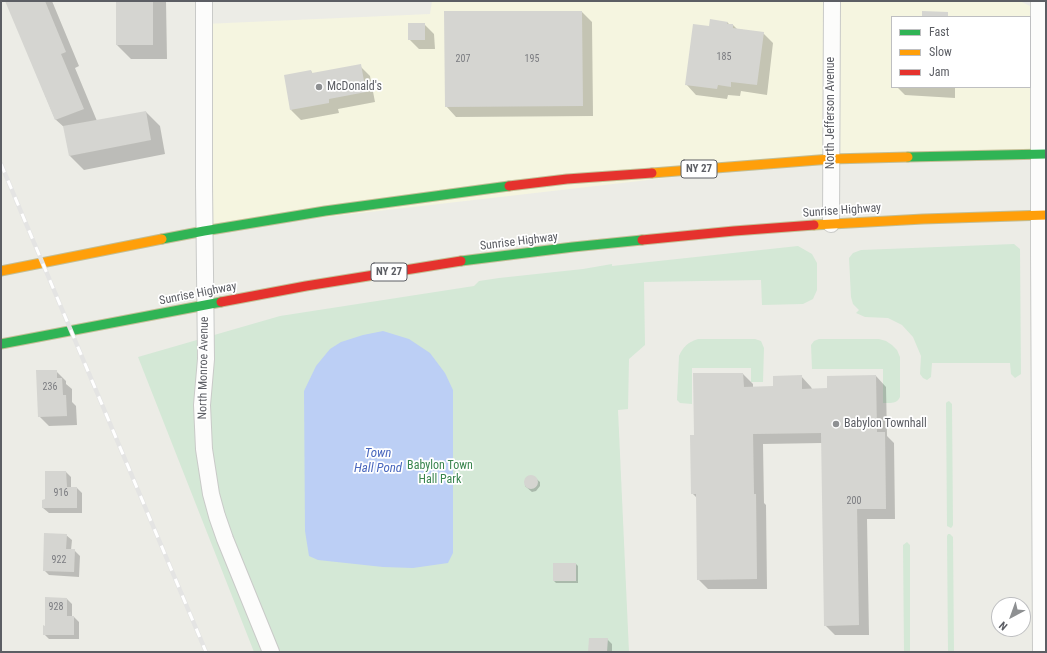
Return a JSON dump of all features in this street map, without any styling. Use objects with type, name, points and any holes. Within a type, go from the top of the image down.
[{"type":"highway","name":"NY 27","points":[[1,271],[204,231],[326,211],[496,187],[567,179],[831,159],[1042,154]]},
{"type":"highway","name":"Sunrise Highway","points":[[1,344],[306,286],[439,264],[573,247],[734,231],[831,224],[1042,214]]},
{"type":"highway","points":[[10,278],[18,268]]},
{"type":"street","name":"North Monroe Avenue","points":[[204,1],[204,231],[206,359],[202,405],[204,449],[216,516],[271,652]]},
{"type":"street","name":"North Jefferson Avenue","points":[[831,224],[832,1]]},
{"type":"street","points":[[1039,1],[1042,154],[1041,652]]},
{"type":"shaded area","points":[[432,1],[1020,1],[1046,14],[1039,154],[831,159],[204,231],[204,24],[430,14]]},
{"type":"green space","points":[[1014,244],[1020,249],[1021,374],[1015,378],[1011,374],[1010,363],[932,363],[931,377],[927,380],[920,374],[921,356],[913,337],[902,325],[888,318],[865,317],[856,313],[859,310],[853,304],[851,297],[849,258],[853,253],[861,250]]},
{"type":"green space","name":"Babylon Town Hall Park","points":[[798,246],[812,254],[817,263],[817,290],[813,299],[803,304],[762,305],[761,280],[644,282],[645,345],[629,359],[628,409],[618,410],[629,652],[254,652],[138,357],[280,316],[474,286],[479,281],[583,269],[612,264],[612,266]]},
{"type":"green space","points":[[698,339],[755,339],[761,341],[764,348],[763,382],[751,382],[751,368],[692,368],[692,404],[680,403],[677,400],[679,356],[686,345]]},
{"type":"green space","points":[[819,339],[879,339],[892,345],[897,350],[900,357],[899,399],[893,403],[883,403],[883,369],[812,369],[811,345],[814,341]]},
{"type":"green space","points":[[949,401],[952,404],[953,525],[951,528],[947,526],[946,403]]},
{"type":"green space","points":[[948,534],[953,537],[954,652],[948,652]]},
{"type":"green space","points":[[907,542],[910,545],[910,652],[904,652],[903,545]]},
{"type":"water","name":"Town Hall Pond","points":[[383,331],[409,339],[430,353],[445,373],[453,390],[453,553],[448,563],[413,568],[383,567],[318,560],[309,556],[305,531],[304,391],[316,366],[330,349],[341,342]]},
{"type":"building","points":[[5,1],[45,1],[66,52],[61,54],[84,109],[55,120]]},
{"type":"building","points":[[116,1],[153,1],[153,45],[116,45]]},
{"type":"building","points":[[444,11],[582,11],[583,106],[445,107]]},
{"type":"building","points":[[922,11],[948,12],[948,16],[922,16]]},
{"type":"building","points":[[710,19],[728,22],[727,24],[733,24],[733,28],[764,32],[757,85],[731,82],[731,87],[718,85],[717,89],[685,85],[693,24],[709,26]]},
{"type":"building","points":[[408,23],[425,23],[425,40],[408,40]]},
{"type":"building","points":[[361,64],[366,92],[329,99],[329,103],[290,110],[284,75],[311,70],[312,73]]},
{"type":"building","points":[[146,111],[151,140],[69,156],[63,126]]},
{"type":"building","points":[[36,370],[57,370],[57,378],[62,378],[63,395],[66,395],[67,416],[38,417]]},
{"type":"building","points":[[693,373],[743,373],[744,387],[773,386],[773,376],[802,375],[802,389],[827,388],[827,376],[876,375],[877,432],[885,432],[886,509],[857,509],[859,625],[824,626],[821,433],[753,434],[754,494],[756,494],[757,579],[697,580],[696,494],[691,494],[690,435],[694,435]]},
{"type":"building","points":[[45,471],[66,471],[67,487],[77,487],[77,508],[42,508],[42,500],[45,499]]},
{"type":"building","points":[[528,475],[534,475],[538,479],[538,485],[534,489],[528,489],[524,485],[524,479]]},
{"type":"building","points":[[44,533],[67,534],[66,549],[75,549],[74,572],[43,571]]},
{"type":"building","points":[[553,563],[576,563],[576,581],[553,581]]},
{"type":"building","points":[[45,597],[67,598],[67,616],[74,616],[74,635],[43,635],[43,625],[45,626]]},
{"type":"building","points":[[589,638],[608,638],[607,652],[588,652]]},
{"type":"railway","points":[[1,164],[206,652]]},
{"type":"traffic: fast","points":[[908,157],[1046,154]]},
{"type":"traffic: fast","points":[[162,239],[325,211],[509,186]]},
{"type":"traffic: fast","points":[[461,261],[642,240]]},
{"type":"traffic: fast","points":[[1,344],[221,302]]},
{"type":"traffic: slow","points":[[652,173],[831,159],[908,157]]},
{"type":"traffic: slow","points":[[814,225],[923,219],[1046,215]]},
{"type":"traffic: slow","points":[[1,271],[162,239]]},
{"type":"traffic: jam","points":[[509,186],[567,179],[652,173]]},
{"type":"traffic: jam","points":[[642,240],[814,225]]},
{"type":"traffic: jam","points":[[221,302],[306,286],[461,261]]},
{"type":"place","name":"McDonald's","points":[[319,87]]},
{"type":"place","name":"Babylon Townhall","points":[[836,424]]}]
